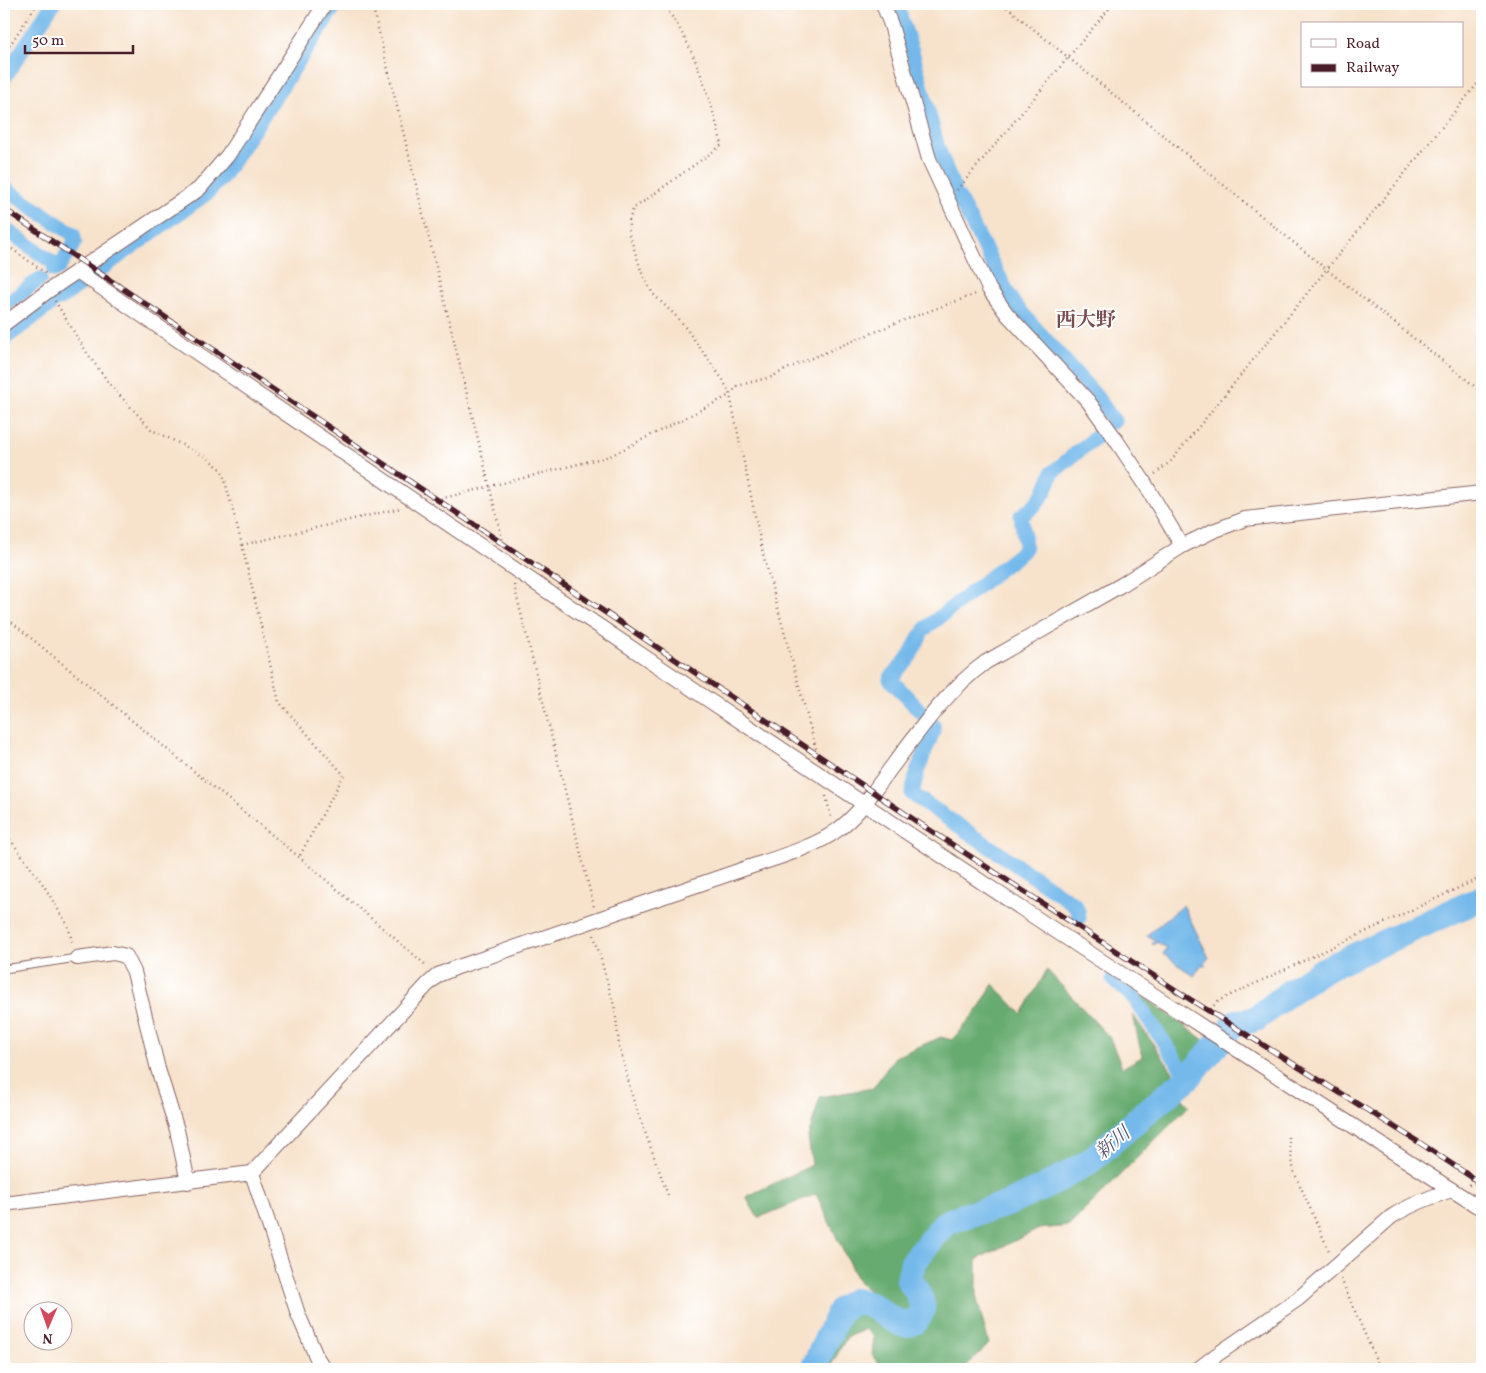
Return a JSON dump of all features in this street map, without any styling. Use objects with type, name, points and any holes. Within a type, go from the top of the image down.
[{"type":"street","points":[[4,324],[77,271],[199,189],[228,156],[326,4]]},
{"type":"street","points":[[883,4],[929,159],[989,289],[1007,314],[1088,401],[1144,482],[1182,546]]},
{"type":"street","points":[[77,271],[509,566],[822,776],[1194,1022],[1482,1209]]},
{"type":"street","points":[[4,1204],[188,1182],[252,1172],[438,975],[803,847],[835,833],[864,804],[915,737],[968,675],[986,662],[1123,584],[1182,546],[1213,530],[1245,519],[1482,493]]},
{"type":"street","points":[[77,958],[113,952],[126,956],[134,972],[158,1069],[177,1130],[188,1182]]},
{"type":"street","points":[[252,1172],[298,1314],[316,1356],[324,1369]]},
{"type":"street","points":[[1198,1369],[1298,1299],[1391,1217],[1428,1197],[1452,1190]]},
{"type":"lane","points":[[4,969],[77,958]]},
{"type":"path","points":[[4,54],[37,4]]},
{"type":"path","points":[[372,4],[490,485],[615,1009],[619,1045],[634,1099],[668,1195]]},
{"type":"path","points":[[664,4],[676,21],[698,67],[722,145],[633,209],[629,220],[629,234],[643,276],[653,294],[680,320],[723,380],[730,395],[763,554],[815,743],[835,833]]},
{"type":"path","points":[[1003,4],[1326,269],[1482,392]]},
{"type":"path","points":[[946,199],[959,189],[1113,4]]},
{"type":"path","points":[[1144,482],[1171,461],[1482,78]]},
{"type":"path","points":[[4,243],[54,287],[87,353],[112,387],[152,430],[205,456],[222,470],[242,545],[279,702],[344,776],[299,858]]},
{"type":"path","points":[[242,545],[418,504],[610,456],[730,395],[737,386],[771,377],[795,364],[894,324],[989,289]]},
{"type":"path","points":[[4,616],[299,858],[438,975]]},
{"type":"path","points":[[4,832],[44,886],[68,926],[77,958]]},
{"type":"path","points":[[1194,1022],[1220,1000],[1482,877]]},
{"type":"green space","points":[[1047,970],[1110,1038],[1122,1068],[1142,1057],[1133,1015],[1174,1074],[1131,1113],[1074,1159],[1035,1181],[991,1199],[937,1217],[907,1255],[901,1271],[904,1292],[912,1303],[907,1315],[894,1311],[858,1282],[816,1194],[758,1218],[746,1197],[812,1165],[808,1137],[820,1097],[873,1088],[895,1057],[941,1037],[952,1040],[979,1008],[993,984],[1022,1014]]},
{"type":"green space","points":[[1136,991],[1208,1043],[1187,1066],[1187,1065]]},
{"type":"green space","points":[[1178,1093],[1189,1106],[1069,1226],[1039,1229],[977,1259],[977,1300],[989,1344],[963,1369],[882,1369],[872,1355],[874,1337],[866,1329],[847,1337],[830,1367],[826,1355],[841,1321],[855,1309],[905,1330],[922,1320],[923,1297],[914,1275],[921,1259],[948,1230],[1061,1188],[1105,1156]]},
{"type":"water","points":[[1183,905],[1209,958],[1205,962],[1205,966],[1202,964],[1194,976],[1163,954],[1167,948],[1157,942],[1154,945],[1152,944],[1155,940],[1147,935]]},
{"type":"waterway","points":[[4,78],[53,4]]},
{"type":"waterway","points":[[93,275],[206,194],[223,176],[336,4]]},
{"type":"waterway","points":[[896,4],[912,51],[938,148],[954,189]]},
{"type":"waterway","points":[[4,188],[73,234],[75,242],[59,267],[54,270]]},
{"type":"waterway","points":[[958,197],[1013,303],[1095,395],[1113,422]]},
{"type":"waterway","points":[[4,228],[59,267]]},
{"type":"waterway","points":[[4,306],[40,279]]},
{"type":"waterway","points":[[60,299],[79,285]]},
{"type":"waterway","points":[[4,339],[50,305]]},
{"type":"waterway","points":[[926,628],[1023,551],[1025,545],[1021,516],[1034,506],[1044,493],[1053,472],[1101,433]]},
{"type":"waterway","points":[[920,636],[910,656],[890,679],[922,713]]},
{"type":"waterway","points":[[933,725],[933,731],[917,772],[912,794],[1074,904],[1079,918]]},
{"type":"waterway","name":"新川","points":[[813,1369],[840,1310],[854,1301],[870,1305],[902,1324],[908,1324],[920,1315],[922,1311],[920,1297],[909,1280],[913,1262],[944,1224],[960,1217],[1005,1205],[1049,1185],[1089,1162],[1188,1078],[1236,1022],[1257,1018],[1291,991],[1325,969],[1482,898]]},
{"type":"waterway","points":[[1113,979],[1134,998],[1188,1078]]},
{"type":"railway","points":[[4,209],[916,821],[1188,998],[1420,1143],[1482,1184]]},
{"type":"district","name":"西大野","points":[[1086,319]]}]
